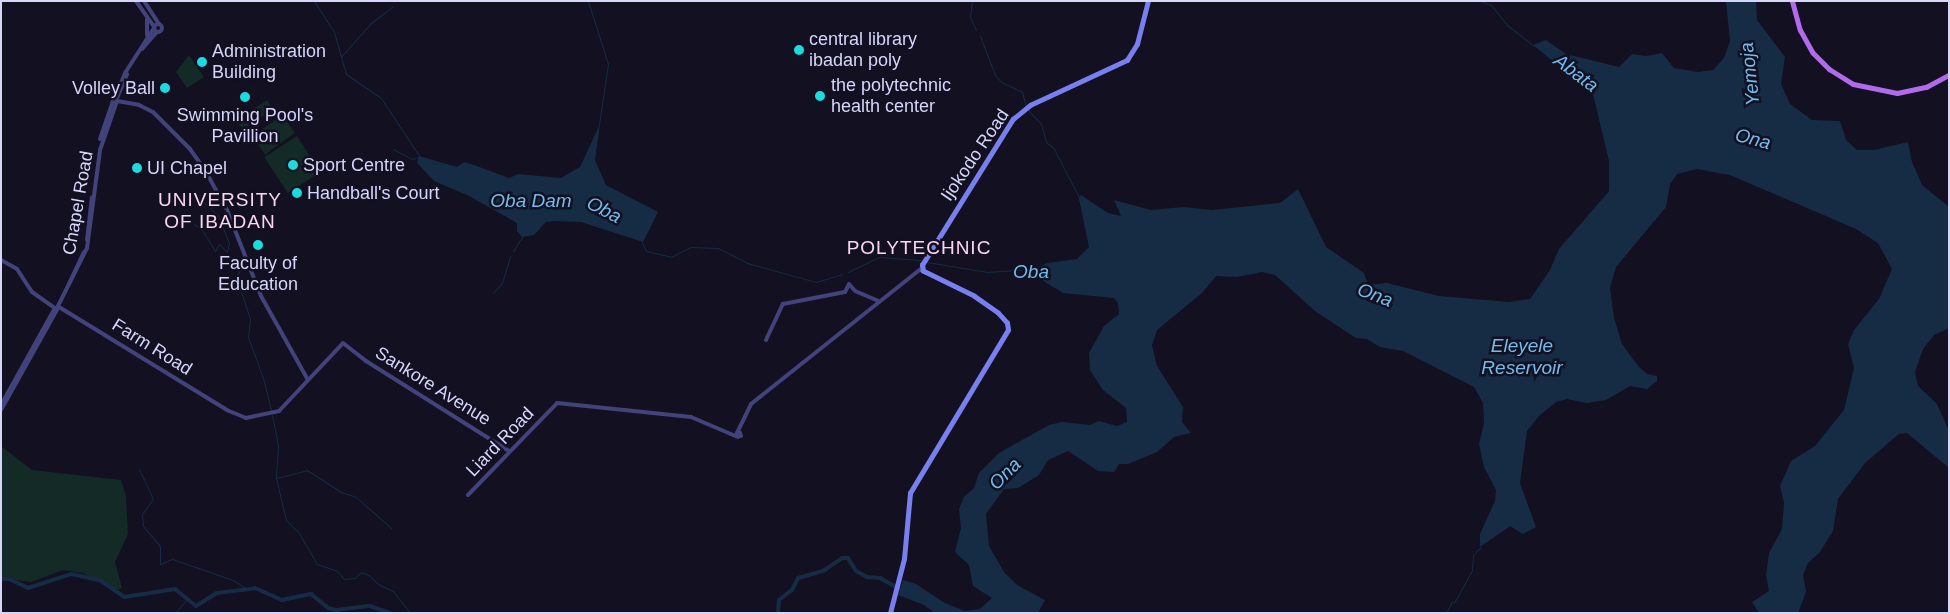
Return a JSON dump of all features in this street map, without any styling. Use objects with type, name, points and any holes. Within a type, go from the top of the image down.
[{"type":"main road","name":"Ijokodo Road","points":[[922,268],[1006,128],[1030,105],[1127,60],[1137,44],[1148,1]]},
{"type":"main road","points":[[1794,1],[1803,30],[1815,51],[1830,67],[1854,82],[1876,88],[1905,89],[1930,82],[1949,73]]},
{"type":"main road","points":[[890,613],[899,578],[910,492],[1008,330],[1004,318],[986,304],[922,268]]},
{"type":"street","points":[[136,1],[155,29],[162,28],[144,1]]},
{"type":"street","points":[[147,17],[147,37]]},
{"type":"street","name":"Chapel Road","points":[[116,99],[147,37],[155,29]]},
{"type":"street","name":"Chapel Road","points":[[57,307],[85,248],[98,150],[116,99],[130,67],[155,29]]},
{"type":"street","points":[[116,99],[153,112],[190,149],[223,200],[250,272],[308,380]]},
{"type":"street","points":[[1,260],[17,270],[32,292],[57,307]]},
{"type":"street","points":[[845,292],[848,284],[855,291],[878,301],[922,268]]},
{"type":"street","points":[[766,340],[785,303],[855,291]]},
{"type":"street","name":"Liard Road","points":[[468,496],[557,404],[691,417],[730,433],[738,434],[740,426],[752,404],[878,301]]},
{"type":"street","points":[[1,405],[57,307]]},
{"type":"street","points":[[1,410],[57,307]]},
{"type":"street","name":"Farm Road","points":[[57,307],[242,417],[251,418],[279,411],[308,380]]},
{"type":"street","name":"Sankore Avenue","points":[[308,380],[343,343],[366,361],[509,452]]},
{"type":"green space","points":[[189,55],[204,77],[187,88],[176,72]]},
{"type":"green space","points":[[267,100],[273,109],[242,130],[236,121]]},
{"type":"green space","points":[[282,115],[295,133],[265,155],[252,137]]},
{"type":"green space","name":"Sport Centre","points":[[297,136],[320,172],[288,193],[264,157]]},
{"type":"green space","points":[[1,446],[32,470],[121,480],[126,496],[128,534],[115,562],[122,588],[117,590],[83,573],[63,570],[31,582],[1,578]]},
{"type":"water","name":"Eleyele Reservoir","points":[[1726,1],[1756,1],[1757,20],[1785,57],[1781,84],[1790,104],[1812,120],[1840,121],[1846,140],[1857,150],[1874,150],[1908,142],[1912,162],[1922,185],[1949,207],[1949,328],[1934,335],[1923,349],[1915,372],[1918,386],[1937,404],[1949,431],[1949,468],[1907,433],[1899,434],[1865,463],[1838,499],[1833,531],[1820,552],[1808,563],[1803,575],[1806,592],[1798,613],[1759,613],[1752,602],[1769,591],[1766,575],[1769,553],[1782,529],[1784,503],[1780,486],[1791,461],[1815,446],[1844,410],[1854,368],[1848,344],[1854,330],[1879,299],[1892,269],[1878,243],[1856,229],[1730,175],[1697,169],[1677,174],[1670,184],[1666,207],[1616,267],[1610,288],[1614,318],[1622,344],[1638,366],[1647,374],[1657,376],[1657,381],[1647,389],[1630,386],[1606,400],[1587,403],[1567,399],[1556,402],[1539,416],[1527,431],[1520,483],[1536,527],[1523,534],[1510,526],[1480,547],[1480,534],[1495,501],[1496,490],[1484,467],[1479,444],[1484,423],[1483,403],[1474,387],[1403,351],[1380,347],[1367,339],[1356,338],[1315,311],[1275,275],[1262,272],[1237,277],[1216,276],[1203,292],[1157,330],[1152,345],[1157,366],[1183,407],[1182,422],[1191,433],[1174,437],[1157,452],[1128,464],[1119,464],[1114,472],[1098,471],[1068,451],[1048,460],[1039,475],[1018,488],[1004,489],[986,514],[989,546],[1004,572],[1017,585],[1045,600],[1038,613],[935,613],[924,605],[898,595],[903,580],[916,584],[945,603],[965,611],[980,609],[992,598],[973,586],[969,565],[955,552],[961,528],[959,509],[964,497],[974,488],[979,473],[999,453],[1049,425],[1062,422],[1090,425],[1099,421],[1117,426],[1127,422],[1126,408],[1103,390],[1090,370],[1089,353],[1104,326],[1119,314],[1118,303],[1114,298],[1063,293],[1037,277],[1033,270],[1047,263],[1077,259],[1089,247],[1079,199],[1081,195],[1108,213],[1121,216],[1114,200],[1151,210],[1183,207],[1212,210],[1280,203],[1298,189],[1326,247],[1364,273],[1368,285],[1387,283],[1439,296],[1509,302],[1530,299],[1550,270],[1559,249],[1609,191],[1609,161],[1593,94],[1533,45],[1546,40],[1566,54],[1619,67],[1632,54],[1646,56],[1662,53],[1674,68],[1698,72],[1713,70],[1724,58],[1730,41]]},
{"type":"water","name":"Oba Dam","points":[[600,124],[595,160],[606,185],[658,212],[643,242],[581,222],[546,222],[534,235],[522,237],[517,231],[517,223],[469,196],[434,181],[417,163],[419,156],[457,167],[464,162],[509,178],[518,174],[561,178],[580,167]]},
{"type":"waterway","name":"Oba","points":[[314,1],[334,32],[346,74],[381,98],[420,157]]},
{"type":"waterway","points":[[588,1],[608,64],[599,124]]},
{"type":"waterway","points":[[972,1],[970,17],[976,30]]},
{"type":"waterway","name":"Abata","points":[[1480,1],[1491,5],[1507,25],[1534,46]]},
{"type":"waterway","points":[[341,57],[370,24],[393,6]]},
{"type":"waterway","points":[[980,36],[995,75],[1001,82],[1022,92],[1026,107]]},
{"type":"waterway","points":[[1028,110],[1041,124],[1046,142],[1054,149],[1080,199]]},
{"type":"waterway","points":[[393,149],[412,159],[418,157]]},
{"type":"waterway","points":[[203,202],[218,215],[229,243],[227,252],[239,273],[238,282],[250,319],[248,337],[263,378],[271,411]]},
{"type":"waterway","points":[[194,224],[202,230],[215,251],[219,244],[226,251]]},
{"type":"waterway","points":[[513,251],[522,237]]},
{"type":"waterway","name":"Oba","points":[[642,242],[646,251],[671,257],[691,247],[718,248],[747,263],[816,282],[842,274]]},
{"type":"waterway","points":[[493,293],[502,283],[510,256]]},
{"type":"waterway","name":"Oba","points":[[848,272],[879,257],[921,260]]},
{"type":"waterway","name":"Oba","points":[[927,262],[987,272],[1033,269]]},
{"type":"waterway","points":[[272,415],[278,447],[276,478],[286,520],[299,533],[317,564],[337,571],[344,579],[355,578],[361,572],[370,576],[378,584],[393,591],[410,613]]},
{"type":"waterway","points":[[139,469],[153,499],[142,514],[143,526],[160,546],[160,564],[172,559],[233,580],[246,588]]},
{"type":"waterway","points":[[276,478],[307,470],[341,492],[356,497],[391,528]]},
{"type":"waterway","points":[[1446,613],[1472,570],[1473,555],[1481,547]]},
{"type":"waterway","name":"Ona","points":[[778,613],[779,600],[792,590],[798,578],[823,571],[842,558],[848,558],[856,571],[867,577],[880,578],[898,588]]},
{"type":"waterway","name":"Ona","points":[[1,579],[9,579],[28,588],[71,574],[100,580],[124,597],[175,589],[196,606],[217,593],[255,588],[282,600],[311,594],[328,608],[336,610],[370,606],[390,613]]},
{"type":"waterway","points":[[175,613],[186,600]]},
{"type":"place","name":"central library ibadan poly","points":[[799,50]]},
{"type":"place","name":"Administration Building","points":[[202,62]]},
{"type":"place","name":"Volley Ball","points":[[165,88]]},
{"type":"place","name":"the polytechnic health center","points":[[820,96]]},
{"type":"place","name":"Swimming Pool's Pavillion","points":[[245,97]]},
{"type":"place","name":"Sport Centre","points":[[293,165]]},
{"type":"place","name":"UI Chapel","points":[[137,168]]},
{"type":"place","name":"Handball's Court","points":[[297,193]]},
{"type":"place","name":"Faculty of Education","points":[[258,245]]},
{"type":"district","name":"UNIVERSITY OF IBADAN","points":[[220,211]]},
{"type":"district","name":"POLYTECHNIC","points":[[919,248]]},
{"type":"water label","name":"Yemoja","points":[[1750,74]]}]
